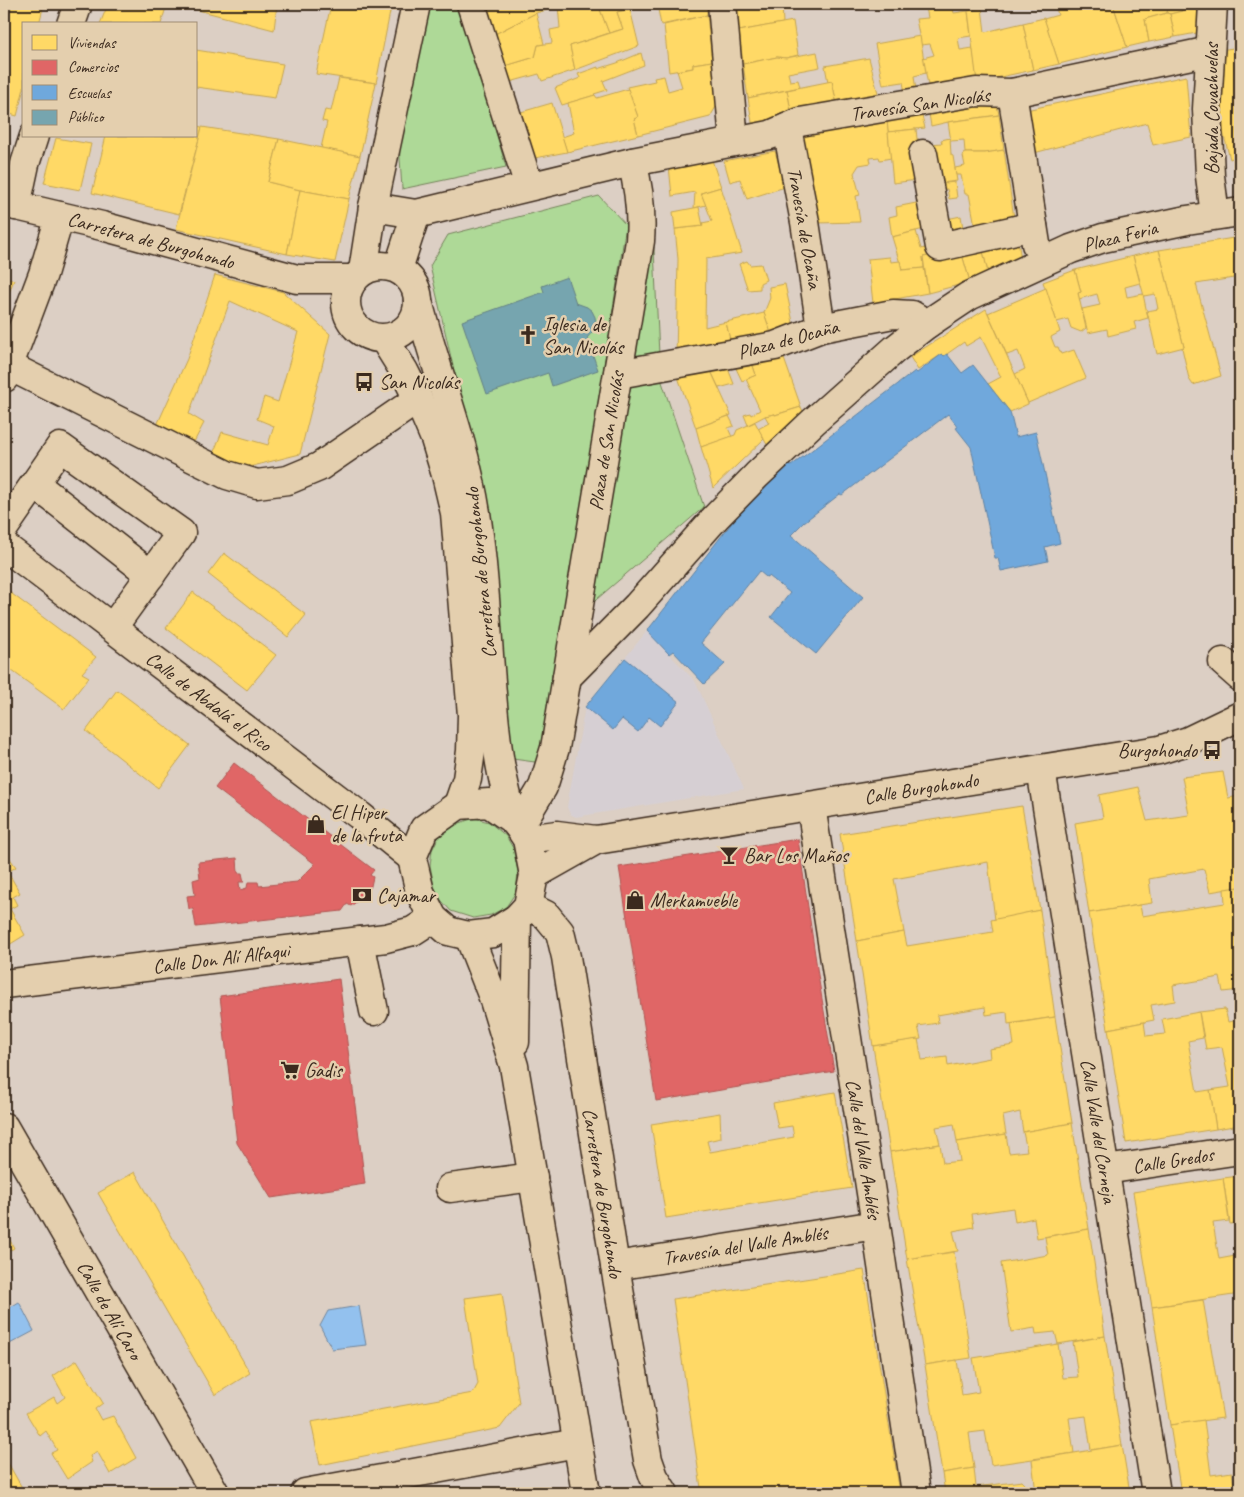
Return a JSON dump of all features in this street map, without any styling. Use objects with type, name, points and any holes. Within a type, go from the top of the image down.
[{"type":"street","points":[[72,22],[78,4]]},
{"type":"street","points":[[358,275],[380,266],[398,269],[413,282],[418,301],[414,319],[402,331],[384,339],[368,336],[354,325],[346,311],[347,293],[358,275],[416,4]]},
{"type":"street","points":[[471,4],[529,186]]},
{"type":"street","points":[[722,4],[734,142]]},
{"type":"street","name":"Bajada Covachuelas","points":[[1213,4],[1207,109],[1210,176],[1228,213]]},
{"type":"street","name":"Travesía San Nicolás","points":[[632,162],[770,135],[800,122],[976,92],[1012,93],[1210,51]]},
{"type":"street","points":[[567,677],[637,606],[716,517],[757,475],[895,349],[927,324],[969,296],[1039,262],[1012,93]]},
{"type":"street","name":"Travesía de Ocaña","points":[[787,128],[806,222],[821,328]]},
{"type":"street","points":[[10,205],[14,163],[33,138]]},
{"type":"street","points":[[923,154],[940,247],[1033,226]]},
{"type":"street","points":[[373,208],[416,214],[632,162]]},
{"type":"street","name":"Plaza de San Nicolás","points":[[520,829],[543,788],[555,748],[618,374],[640,241],[641,220],[638,188],[632,162]]},
{"type":"street","name":"Carretera de Burgohondo","points":[[10,205],[102,226],[297,279],[358,275]]},
{"type":"street","name":"Plaza Feria","points":[[1039,262],[1103,238],[1228,213]]},
{"type":"street","points":[[398,269],[416,214]]},
{"type":"street","points":[[60,216],[44,274],[6,372],[227,475],[257,484],[288,480],[319,467],[418,399]]},
{"type":"street","name":"Carretera de Burgohondo","points":[[297,279],[346,311]]},
{"type":"street","name":"Carretera de Burgohondo","points":[[418,301],[429,343],[456,427],[476,510],[495,723],[504,782],[520,829]]},
{"type":"street","name":"Plaza de Ocaña","points":[[618,374],[774,346],[821,328],[893,314],[912,315],[927,324]]},
{"type":"street","name":"Carretera de Burgohondo","points":[[384,339],[404,371],[435,438],[455,513],[472,716],[470,760],[467,779],[458,805]]},
{"type":"street","points":[[4,528],[60,447],[181,533],[113,628]]},
{"type":"street","points":[[34,484],[151,575]]},
{"type":"street","name":"Calle de Abdalá el Rico","points":[[4,546],[360,815],[412,858]]},
{"type":"street","name":"Calle Burgohondo","points":[[520,829],[596,840],[1159,750],[1188,741],[1240,716]]},
{"type":"street","name":"Calle Valle del Corneja","points":[[1041,769],[1156,1493]]},
{"type":"street","points":[[514,1066],[522,912],[534,875],[520,829],[489,803],[458,805],[424,829],[412,858],[420,892],[433,918],[448,931],[468,936],[493,932],[522,912]]},
{"type":"street","name":"Calle del Valle Amblés","points":[[811,806],[916,1493]]},
{"type":"street","name":"Calle Burgohondo","points":[[534,875],[596,840]]},
{"type":"street","name":"Carretera de Burgohondo","points":[[522,912],[546,915],[560,932],[566,957],[648,1460],[654,1477],[664,1493]]},
{"type":"street","name":"Calle Don Alí Alfaqui","points":[[4,984],[386,938],[413,931],[433,918]]},
{"type":"street","points":[[468,936],[493,997],[514,1066],[586,1493]]},
{"type":"street","points":[[360,942],[374,1011]]},
{"type":"street","name":"Calle de Alí Caro","points":[[4,1127],[215,1493]]},
{"type":"street","name":"Calle Gredos","points":[[1105,1170],[1240,1150]]},
{"type":"street","points":[[450,1188],[532,1177]]},
{"type":"street","name":"Travesía del Valle Amblés","points":[[615,1266],[876,1225]]},
{"type":"street","points":[[304,1493],[577,1443]]},
{"type":"shaded area","points":[[647,631],[695,681],[744,789],[576,817],[570,814],[567,807],[585,707]]},
{"type":"green space","points":[[431,4],[459,4],[506,167],[402,189],[399,143]]},
{"type":"green space","points":[[599,196],[626,225],[542,763],[513,759],[488,519],[430,266],[448,235]]},
{"type":"green space","points":[[653,228],[660,376],[704,507],[590,605]]},
{"type":"green space","points":[[474,818],[489,822],[506,836],[513,848],[518,872],[516,892],[506,907],[491,915],[473,918],[451,911],[440,899],[434,887],[430,865],[432,850],[439,836],[457,824]]},
{"type":"water","points":[[19,1302],[34,1331],[4,1347],[4,1311]]},
{"type":"water","points":[[359,1306],[366,1345],[332,1349],[320,1326],[328,1311]]},
{"type":"building: Viviendas","points":[[12,4],[44,4],[40,22],[22,22],[22,96],[17,116],[10,114],[4,141],[4,37]]},
{"type":"building: Viviendas","points":[[108,4],[167,4],[162,22],[101,22]]},
{"type":"building: Viviendas","points":[[175,4],[277,4],[274,30]]},
{"type":"building: Viviendas","points":[[331,4],[376,4],[391,7],[376,83],[316,74]]},
{"type":"building: Viviendas","points":[[487,4],[568,4],[536,13],[495,34]]},
{"type":"building: Viviendas","points":[[598,4],[609,33],[570,46],[575,70],[542,81],[539,74],[510,82],[505,66],[535,57],[538,45],[552,43],[550,30],[560,28],[558,6]]},
{"type":"building: Viviendas","points":[[598,4],[647,4],[617,12],[623,29],[609,33]]},
{"type":"building: Viviendas","points":[[657,4],[707,4],[707,15],[661,25]]},
{"type":"building: Viviendas","points":[[738,4],[782,4],[783,23],[739,31]]},
{"type":"building: Viviendas","points":[[952,4],[954,13],[968,11],[971,36],[958,38],[960,50],[973,48],[977,78],[928,85],[923,58],[934,55],[930,44],[921,45],[916,19],[928,18],[926,7]]},
{"type":"building: Viviendas","points":[[1055,4],[1091,4],[1092,7],[1113,4],[1127,47],[1059,64],[1044,19],[1058,15]]},
{"type":"building: Viviendas","points":[[1113,4],[1169,4],[1167,13],[1145,19],[1149,42],[1127,47]]},
{"type":"building: Viviendas","points":[[1169,4],[1182,4],[1182,11],[1167,13]]},
{"type":"building: Viviendas","points":[[1182,4],[1201,4],[1202,32],[1175,37],[1170,14],[1182,11]]},
{"type":"building: Viviendas","points":[[982,8],[985,32],[1023,23],[1033,70],[977,82],[968,11]]},
{"type":"building: Viviendas","points":[[630,9],[639,46],[575,70],[570,46],[623,29],[617,12]]},
{"type":"building: Viviendas","points":[[536,13],[544,44],[538,45],[535,57],[505,66],[495,34]]},
{"type":"building: Viviendas","points":[[1167,13],[1170,14],[1175,37],[1149,42],[1145,19]]},
{"type":"building: Viviendas","points":[[707,15],[712,61],[693,64],[693,68],[669,72],[664,25]]},
{"type":"building: Viviendas","points":[[1044,18],[1059,64],[1033,70],[1023,23]]},
{"type":"building: Viviendas","points":[[793,21],[798,55],[743,64],[739,31]]},
{"type":"building: Viviendas","points":[[920,36],[926,73],[914,76],[916,91],[905,93],[903,82],[883,85],[875,44]]},
{"type":"building: Viviendas","points":[[1240,47],[1240,155],[1230,159],[1219,116],[1220,50]]},
{"type":"building: Viviendas","points":[[198,50],[283,64],[275,98],[198,87]]},
{"type":"building: Viviendas","points":[[817,52],[820,67],[788,73],[790,81],[798,80],[800,87],[748,98],[743,64]]},
{"type":"building: Viviendas","points":[[641,53],[644,65],[603,81],[607,90],[562,105],[555,88],[580,78],[578,74],[617,63]]},
{"type":"building: Viviendas","points":[[869,58],[879,97],[837,105],[832,81],[828,82],[825,66]]},
{"type":"building: Viviendas","points":[[712,61],[717,105],[710,117],[638,135],[634,119],[638,117],[627,87],[655,81],[654,78],[664,76],[668,91],[682,87],[677,71],[693,68],[693,64]]},
{"type":"building: Viviendas","points":[[1186,76],[1191,137],[1153,145],[1147,123],[1034,153],[1026,110]]},
{"type":"building: Viviendas","points":[[339,78],[376,83],[360,156],[321,148],[327,122],[322,121],[325,110],[331,111]]},
{"type":"building: Viviendas","points":[[832,81],[837,105],[792,116],[787,90]]},
{"type":"building: Viviendas","points":[[628,89],[638,117],[634,119],[638,135],[567,152],[562,137],[574,133],[568,103],[595,95],[597,98]]},
{"type":"building: Viviendas","points":[[787,90],[792,116],[753,128],[748,98]]},
{"type":"building: Viviendas","points":[[552,103],[567,152],[535,158],[521,112]]},
{"type":"building: Viviendas","points":[[997,105],[999,115],[931,126],[928,107]]},
{"type":"building: Viviendas","points":[[928,107],[929,115],[922,116],[925,128],[888,132],[886,112]]},
{"type":"building: Viviendas","points":[[886,112],[891,158],[880,160],[879,157],[870,158],[871,163],[859,165],[854,173],[860,195],[856,196],[860,222],[817,223],[798,129]]},
{"type":"building: Viviendas","points":[[999,115],[1004,150],[985,153],[965,153],[964,140],[951,141],[948,122]]},
{"type":"building: Viviendas","points":[[198,126],[202,127],[179,214],[92,193],[106,138],[198,138]]},
{"type":"building: Viviendas","points":[[202,127],[279,139],[268,182],[300,190],[287,254],[176,229]]},
{"type":"building: Viviendas","points":[[916,129],[920,145],[917,180],[893,183],[888,132]]},
{"type":"building: Viviendas","points":[[56,138],[91,144],[80,190],[44,183]]},
{"type":"building: Viviendas","points":[[950,138],[951,155],[953,156],[957,181],[935,184],[930,144],[942,143],[941,140]]},
{"type":"building: Viviendas","points":[[279,139],[360,156],[349,199],[268,182]]},
{"type":"building: Viviendas","points":[[1004,150],[1015,225],[976,231],[969,194],[965,194],[961,175],[956,175],[955,168],[965,166],[963,156],[965,153],[985,153]]},
{"type":"building: Viviendas","points":[[775,151],[785,187],[747,199],[740,179],[730,182],[724,161]]},
{"type":"building: Viviendas","points":[[711,157],[721,187],[701,193],[706,205],[694,208],[695,192],[672,196],[669,166]]},
{"type":"building: Viviendas","points":[[955,182],[957,198],[949,199],[947,189],[936,190],[935,184]]},
{"type":"building: Viviendas","points":[[721,187],[742,253],[706,259],[705,327],[726,322],[732,348],[676,358],[678,259],[675,229],[703,226],[702,223],[712,221],[701,193]]},
{"type":"building: Viviendas","points":[[300,190],[349,199],[335,262],[287,254]]},
{"type":"building: Viviendas","points":[[921,202],[928,228],[892,237],[889,217],[897,215],[896,207]]},
{"type":"building: Viviendas","points":[[699,207],[703,226],[675,229],[673,212]]},
{"type":"building: Viviendas","points":[[961,216],[964,234],[944,237],[942,220]]},
{"type":"building: Viviendas","points":[[916,231],[921,249],[933,246],[937,254],[923,257],[924,268],[902,270],[892,237]]},
{"type":"building: Viviendas","points":[[1017,235],[1022,265],[989,277],[981,243]]},
{"type":"building: Viviendas","points":[[1240,237],[1240,277],[1196,284],[1221,376],[1193,385],[1189,379],[1182,348],[1184,347],[1159,250]]},
{"type":"building: Viviendas","points":[[981,243],[989,277],[970,282],[961,251]]},
{"type":"building: Viviendas","points":[[1159,250],[1184,347],[1157,354],[1147,311],[1158,309],[1155,294],[1144,296],[1133,256]]},
{"type":"building: Viviendas","points":[[961,251],[970,282],[928,293],[923,257]]},
{"type":"building: Viviendas","points":[[1133,256],[1140,283],[1125,287],[1127,297],[1143,294],[1148,318],[1134,322],[1136,329],[1108,336],[1107,329],[1088,333],[1082,309],[1100,305],[1097,294],[1079,299],[1078,293],[1081,292],[1075,270]]},
{"type":"building: Viviendas","points":[[890,257],[891,262],[900,261],[902,270],[924,268],[928,293],[873,303],[868,259]]},
{"type":"building: Viviendas","points":[[747,261],[750,265],[761,264],[766,280],[760,283],[760,289],[748,290],[739,264]]},
{"type":"building: Viviendas","points":[[1075,270],[1081,292],[1078,293],[1086,328],[1081,332],[1071,328],[1068,319],[1057,322],[1043,282]]},
{"type":"building: Viviendas","points":[[215,275],[283,292],[330,334],[300,454],[245,468],[213,454],[222,432],[268,445],[274,426],[257,419],[264,397],[278,402],[298,332],[230,301],[189,414],[204,423],[194,442],[157,425],[187,359]]},
{"type":"building: Viviendas","points":[[4,276],[14,280],[4,305]]},
{"type":"building: Viviendas","points":[[785,284],[795,332],[773,339],[764,313],[770,298],[769,287]]},
{"type":"building: Viviendas","points":[[1046,288],[1060,332],[1051,337],[1055,347],[1058,347],[1061,354],[1074,350],[1086,378],[1028,403],[1015,374],[1025,369],[1018,351],[1007,355],[988,313]]},
{"type":"building: Viviendas","points":[[986,309],[1028,403],[1010,412],[988,384],[1001,377],[981,337],[966,346],[964,342],[944,356],[942,354],[918,370],[910,357]]},
{"type":"building: Viviendas","points":[[764,313],[773,339],[732,348],[726,322]]},
{"type":"building: Viviendas","points":[[782,353],[801,407],[765,416],[748,425],[744,415],[750,413],[751,415],[760,410],[746,379],[756,375],[751,360]]},
{"type":"building: Viviendas","points":[[751,360],[756,375],[742,381],[734,364]]},
{"type":"building: Viviendas","points":[[727,366],[734,384],[719,388],[710,369]]},
{"type":"building: Viviendas","points":[[710,369],[731,415],[696,428],[678,377]]},
{"type":"building: Viviendas","points":[[801,407],[805,416],[769,448],[758,429],[769,423],[765,416]]},
{"type":"building: Viviendas","points":[[729,416],[734,426],[728,428],[732,437],[701,447],[696,428]]},
{"type":"building: Viviendas","points":[[755,422],[764,439],[713,488],[701,447],[735,435],[737,430]]},
{"type":"building: Viviendas","points":[[224,553],[306,615],[288,637],[208,574]]},
{"type":"building: Viviendas","points":[[4,588],[96,657],[82,673],[89,677],[64,709],[4,665]]},
{"type":"building: Viviendas","points":[[193,592],[276,655],[247,690],[166,628]]},
{"type":"building: Viviendas","points":[[117,690],[190,745],[158,788],[86,731]]},
{"type":"building: Viviendas","points":[[1223,772],[1228,798],[1240,796],[1240,887],[1210,892],[1204,869],[1149,879],[1152,903],[1089,913],[1075,823],[1103,818],[1099,795],[1138,787],[1147,821],[1189,815],[1182,777]]},
{"type":"building: Viviendas","points":[[1022,806],[1040,910],[995,920],[988,862],[894,879],[904,932],[857,941],[840,834]]},
{"type":"building: Viviendas","points":[[4,850],[16,867],[8,872],[20,893],[13,897],[17,905],[10,909],[25,935],[4,948]]},
{"type":"building: Viviendas","points":[[1240,887],[1240,990],[1223,992],[1220,977],[1173,985],[1175,1001],[1151,1005],[1154,1020],[1108,1029],[1089,913],[1140,905],[1142,916],[1225,903],[1224,889]]},
{"type":"building: Viviendas","points":[[1040,910],[1055,1017],[1008,1024],[1007,1012],[986,1015],[985,1007],[937,1015],[938,1023],[918,1026],[921,1039],[873,1046],[857,941],[904,932],[907,946],[993,932],[991,920]]},
{"type":"building: Viviendas","points":[[1225,1009],[1228,1022],[1240,1020],[1240,1125],[1216,1129],[1210,1090],[1230,1087],[1222,1047],[1206,1049],[1199,1012]]},
{"type":"building: Viviendas","points":[[1199,1012],[1203,1038],[1188,1041],[1197,1092],[1210,1090],[1216,1129],[1126,1143],[1108,1029],[1144,1022],[1146,1036],[1165,1034],[1162,1019]]},
{"type":"building: Viviendas","points":[[1055,1017],[1072,1123],[1023,1132],[1020,1112],[1003,1116],[1006,1134],[957,1142],[954,1124],[936,1127],[940,1144],[890,1152],[873,1046],[918,1039],[922,1060],[947,1057],[948,1066],[990,1058],[989,1049],[1014,1045],[1011,1024]]},
{"type":"building: Viviendas","points":[[835,1092],[852,1188],[666,1218],[651,1124],[720,1113],[721,1138],[707,1141],[710,1152],[794,1137],[792,1126],[778,1128],[773,1103]]},
{"type":"building: Viviendas","points":[[1072,1123],[1089,1229],[1037,1238],[1034,1218],[1015,1222],[1013,1208],[972,1214],[974,1227],[953,1231],[958,1251],[907,1259],[890,1152],[940,1144],[943,1163],[960,1161],[957,1142],[1006,1134],[1009,1153],[1027,1151],[1023,1132]]},
{"type":"building: Viviendas","points":[[135,1172],[250,1373],[215,1395],[98,1193]]},
{"type":"building: Viviendas","points":[[1240,1176],[1240,1222],[1230,1224],[1223,1178]]},
{"type":"building: Viviendas","points":[[1223,1178],[1229,1221],[1213,1223],[1219,1259],[1235,1256],[1240,1294],[1152,1307],[1133,1192]]},
{"type":"building: Viviendas","points":[[4,1229],[14,1248],[4,1254]]},
{"type":"building: Viviendas","points":[[1089,1229],[1105,1336],[1058,1344],[1055,1332],[1036,1334],[1035,1328],[1011,1332],[1001,1263],[1048,1255],[1045,1237]]},
{"type":"building: Viviendas","points":[[954,1252],[971,1358],[925,1365],[907,1259]]},
{"type":"building: Viviendas","points":[[864,1270],[900,1493],[706,1493],[701,1488],[673,1299]]},
{"type":"building: Viviendas","points":[[502,1293],[519,1403],[500,1428],[320,1465],[311,1422],[473,1393],[478,1384],[465,1298]]},
{"type":"building: Viviendas","points":[[1203,1300],[1223,1418],[1170,1425],[1152,1307]]},
{"type":"building: Viviendas","points":[[1105,1336],[1122,1445],[1091,1450],[1086,1416],[1069,1418],[1074,1453],[991,1465],[985,1431],[969,1433],[974,1468],[942,1473],[925,1365],[957,1360],[962,1395],[979,1392],[973,1358],[1058,1344],[1063,1378],[1078,1377],[1073,1342]]},
{"type":"building: Viviendas","points":[[77,1360],[103,1403],[95,1409],[101,1420],[113,1416],[136,1458],[110,1474],[97,1451],[90,1456],[92,1462],[67,1479],[51,1453],[57,1450],[46,1431],[40,1436],[26,1413],[54,1397],[57,1403],[65,1397],[53,1376]]},
{"type":"building: Viviendas","points":[[1204,1420],[1211,1475],[1232,1472],[1235,1493],[1181,1493],[1170,1425]]},
{"type":"building: Viviendas","points":[[1122,1445],[1130,1493],[1036,1493],[1032,1460]]},
{"type":"building: Viviendas","points":[[4,1456],[25,1493],[4,1493]]},
{"type":"building: Viviendas","points":[[974,1468],[976,1487],[1022,1481],[1034,1493],[945,1493],[942,1473]]},
{"type":"building: Viviendas","points":[[538,1488],[537,1493],[509,1493]]},
{"type":"building: Comercios","points":[[234,763],[374,870],[370,875],[373,877],[371,886],[365,895],[351,906],[347,904],[342,911],[196,927],[193,909],[189,909],[187,896],[195,895],[193,880],[200,878],[198,862],[237,858],[238,873],[242,873],[244,882],[239,882],[240,890],[247,888],[248,882],[258,882],[259,886],[297,882],[315,864],[215,788]]},
{"type":"building: Comercios","points":[[798,839],[834,1071],[656,1101],[619,867]]},
{"type":"building: Comercios","name":"Gadis","points":[[339,979],[365,1184],[271,1198],[237,1143],[220,996]]},
{"type":"building: Escuelas","points":[[942,354],[944,356],[947,354],[962,373],[973,365],[1010,412],[1016,437],[1036,432],[1060,543],[1045,547],[1048,561],[1001,571],[998,558],[995,558],[971,447],[948,414],[842,495],[840,494],[804,522],[791,535],[863,597],[816,654],[771,617],[790,593],[769,576],[766,577],[759,571],[701,643],[725,664],[704,684],[673,651],[669,654],[647,631],[749,501],[789,465],[791,466],[915,371],[917,373]]},
{"type":"building: Escuelas","points":[[625,658],[679,702],[660,726],[649,717],[638,732],[622,719],[613,730],[585,707]]},
{"type":"building: Público","name":"Iglesia de San Nicolás","points":[[567,277],[576,303],[587,307],[595,317],[596,324],[587,338],[598,370],[552,386],[548,373],[487,394],[462,321],[544,292],[542,286]]},
{"type":"place","name":"Iglesia de San Nicolás","points":[[528,335]]},
{"type":"place","name":"San Nicolás","points":[[364,382]]},
{"type":"place","name":"Burgohondo","points":[[1212,750]]},
{"type":"place","name":"El Hiper de la fruta","points":[[316,824]]},
{"type":"place","name":"Bar Los Maños","points":[[729,855]]},
{"type":"place","name":"Cajamar","points":[[362,895]]},
{"type":"place","name":"Merkamueble","points":[[635,900]]},
{"type":"place","name":"Gadis","points":[[290,1070]]}]
